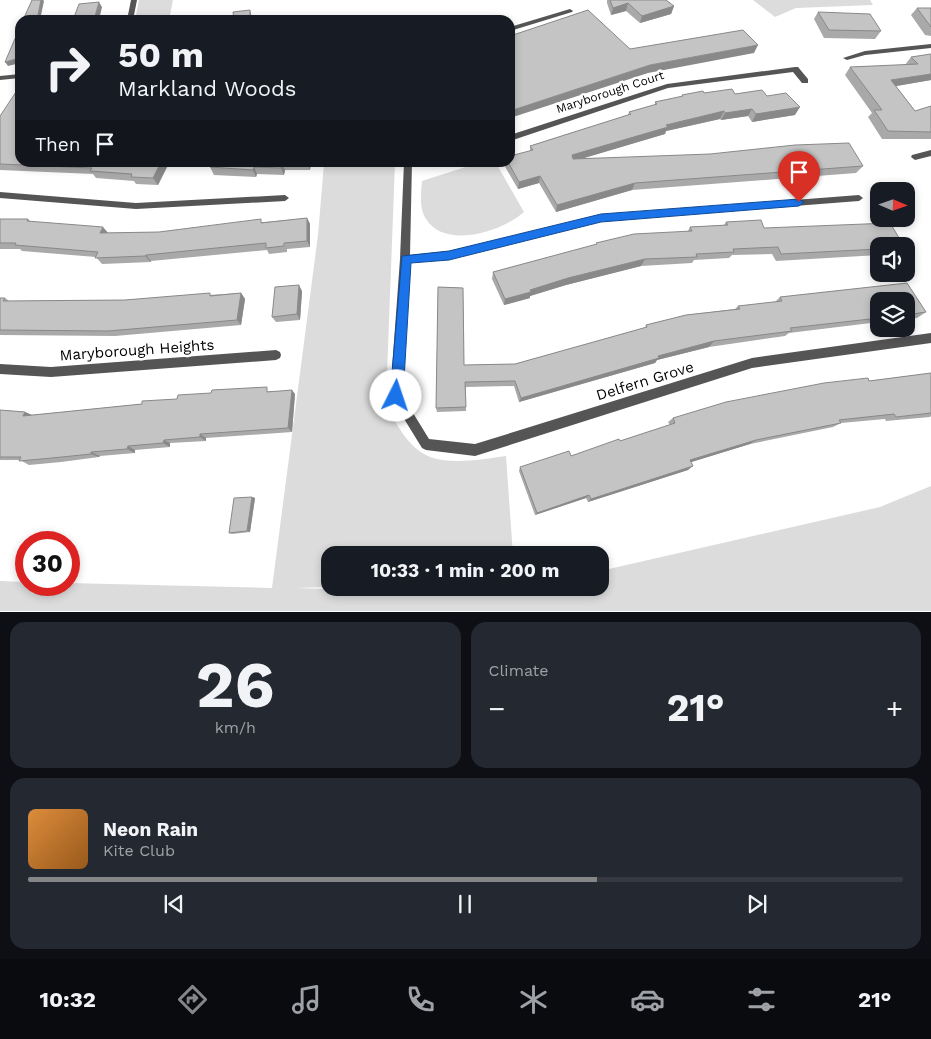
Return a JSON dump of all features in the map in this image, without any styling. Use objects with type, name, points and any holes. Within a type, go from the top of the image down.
[{"type":"street","points":[[131,15],[134,0]]},
{"type":"street","points":[[515,27],[570,10]]},
{"type":"street","points":[[847,58],[865,53],[931,46]]},
{"type":"street","name":"Maryborough Court","points":[[515,136],[667,86],[795,69],[804,81]]},
{"type":"street","points":[[0,78],[15,76]]},
{"type":"street","points":[[915,157],[931,153]]},
{"type":"street","points":[[409,167],[406,259],[449,255],[601,218],[859,198]]},
{"type":"street","points":[[0,195],[136,206],[285,198]]},
{"type":"street","name":"Delfern Grove","points":[[406,259],[396,396],[426,444],[475,450],[752,363],[931,338]]},
{"type":"street","name":"Maryborough Heights","points":[[0,369],[51,372],[276,355]]},
{"type":"shaded area","points":[[139,0],[173,0],[170,15],[136,15]]},
{"type":"shaded area","points":[[753,0],[870,0],[873,5],[796,8],[775,17]]},
{"type":"shaded area","points":[[324,167],[395,167],[386,401],[403,434],[422,453],[430,457],[457,461],[506,456],[512,546],[321,546],[321,587],[295,588],[321,589],[321,596],[609,596],[609,569],[880,507],[931,486],[931,611],[0,611],[0,581],[15,582],[15,596],[80,596],[80,583],[272,588],[318,235]]},
{"type":"shaded area","points":[[465,167],[498,167],[524,212],[515,219],[489,231],[460,235],[446,234],[435,228],[424,215],[421,200],[422,181]]},
{"type":"building","points":[[32,0],[41,0],[38,15],[25,15]]},
{"type":"building","points":[[610,0],[666,0],[674,6],[642,16],[628,3],[613,8]]},
{"type":"building","points":[[99,2],[95,15],[75,15],[79,4]]},
{"type":"building","points":[[917,8],[931,8],[931,27]]},
{"type":"building","points":[[250,10],[250,15],[233,15],[233,12]]},
{"type":"building","points":[[588,10],[630,49],[743,30],[758,45],[650,65],[515,109],[515,34]]},
{"type":"building","points":[[818,12],[870,14],[881,31],[829,30]]},
{"type":"building","points":[[15,39],[15,59],[5,62]]},
{"type":"building","points":[[931,54],[931,74],[891,80],[915,111],[931,106],[931,132],[888,131],[874,110],[882,110],[850,67],[918,64],[911,57]]},
{"type":"building","points":[[732,89],[735,94],[762,90],[767,96],[786,93],[800,107],[756,114],[752,109],[725,113],[724,111],[666,125],[668,127],[572,155],[573,159],[710,154],[795,145],[849,143],[863,166],[635,183],[557,205],[540,176],[519,182],[511,167],[515,167],[515,155],[533,150],[530,146],[631,114],[629,112],[657,104],[655,102],[703,91],[704,93]]},
{"type":"building","points":[[15,94],[15,165],[0,164],[0,116]]},
{"type":"building","points":[[69,167],[158,167],[153,178],[131,177],[132,174],[90,171],[92,168]]},
{"type":"building","points":[[210,167],[254,167],[253,170]]},
{"type":"building","points":[[307,218],[307,241],[284,243],[284,246],[266,248],[266,243],[145,256],[95,258],[98,252],[0,243],[0,219],[28,219],[27,221],[103,227],[100,233],[159,232],[261,219],[261,223]]},
{"type":"building","points":[[761,220],[764,228],[870,224],[870,228],[893,228],[899,237],[870,237],[870,249],[781,254],[778,247],[733,249],[734,252],[696,254],[697,257],[645,259],[568,278],[530,290],[531,292],[505,299],[493,272],[634,234],[692,231],[690,227],[728,225],[726,222]]},
{"type":"building","points":[[907,283],[913,292],[870,292],[870,319],[790,328],[792,331],[714,341],[521,398],[515,381],[465,382],[466,407],[436,408],[438,287],[463,288],[464,365],[515,364],[647,327],[646,325],[686,315],[740,309],[738,306],[782,301],[780,297]]},
{"type":"building","points":[[299,285],[297,314],[272,317],[275,287]]},
{"type":"building","points":[[210,293],[210,296],[241,293],[237,320],[108,331],[0,330],[0,298],[5,298],[3,301],[125,300]]},
{"type":"building","points":[[915,295],[926,312],[915,314]]},
{"type":"building","points":[[931,373],[931,413],[896,417],[894,414],[839,420],[841,423],[756,440],[690,460],[693,466],[591,499],[589,495],[537,513],[520,467],[569,451],[571,456],[619,439],[620,441],[675,423],[673,418],[726,402],[824,383],[868,378],[869,381]]},
{"type":"building","points":[[267,387],[267,392],[292,390],[288,428],[200,434],[200,437],[164,440],[163,443],[128,446],[127,449],[52,458],[19,461],[21,457],[0,457],[0,410],[25,412],[23,416],[142,404],[142,401],[177,399],[178,395],[211,393],[212,390]]},
{"type":"building","points":[[252,497],[247,531],[229,533],[234,498]]},
{"type":"route","points":[[396,396],[406,259],[449,255],[601,218],[799,202]]}]
